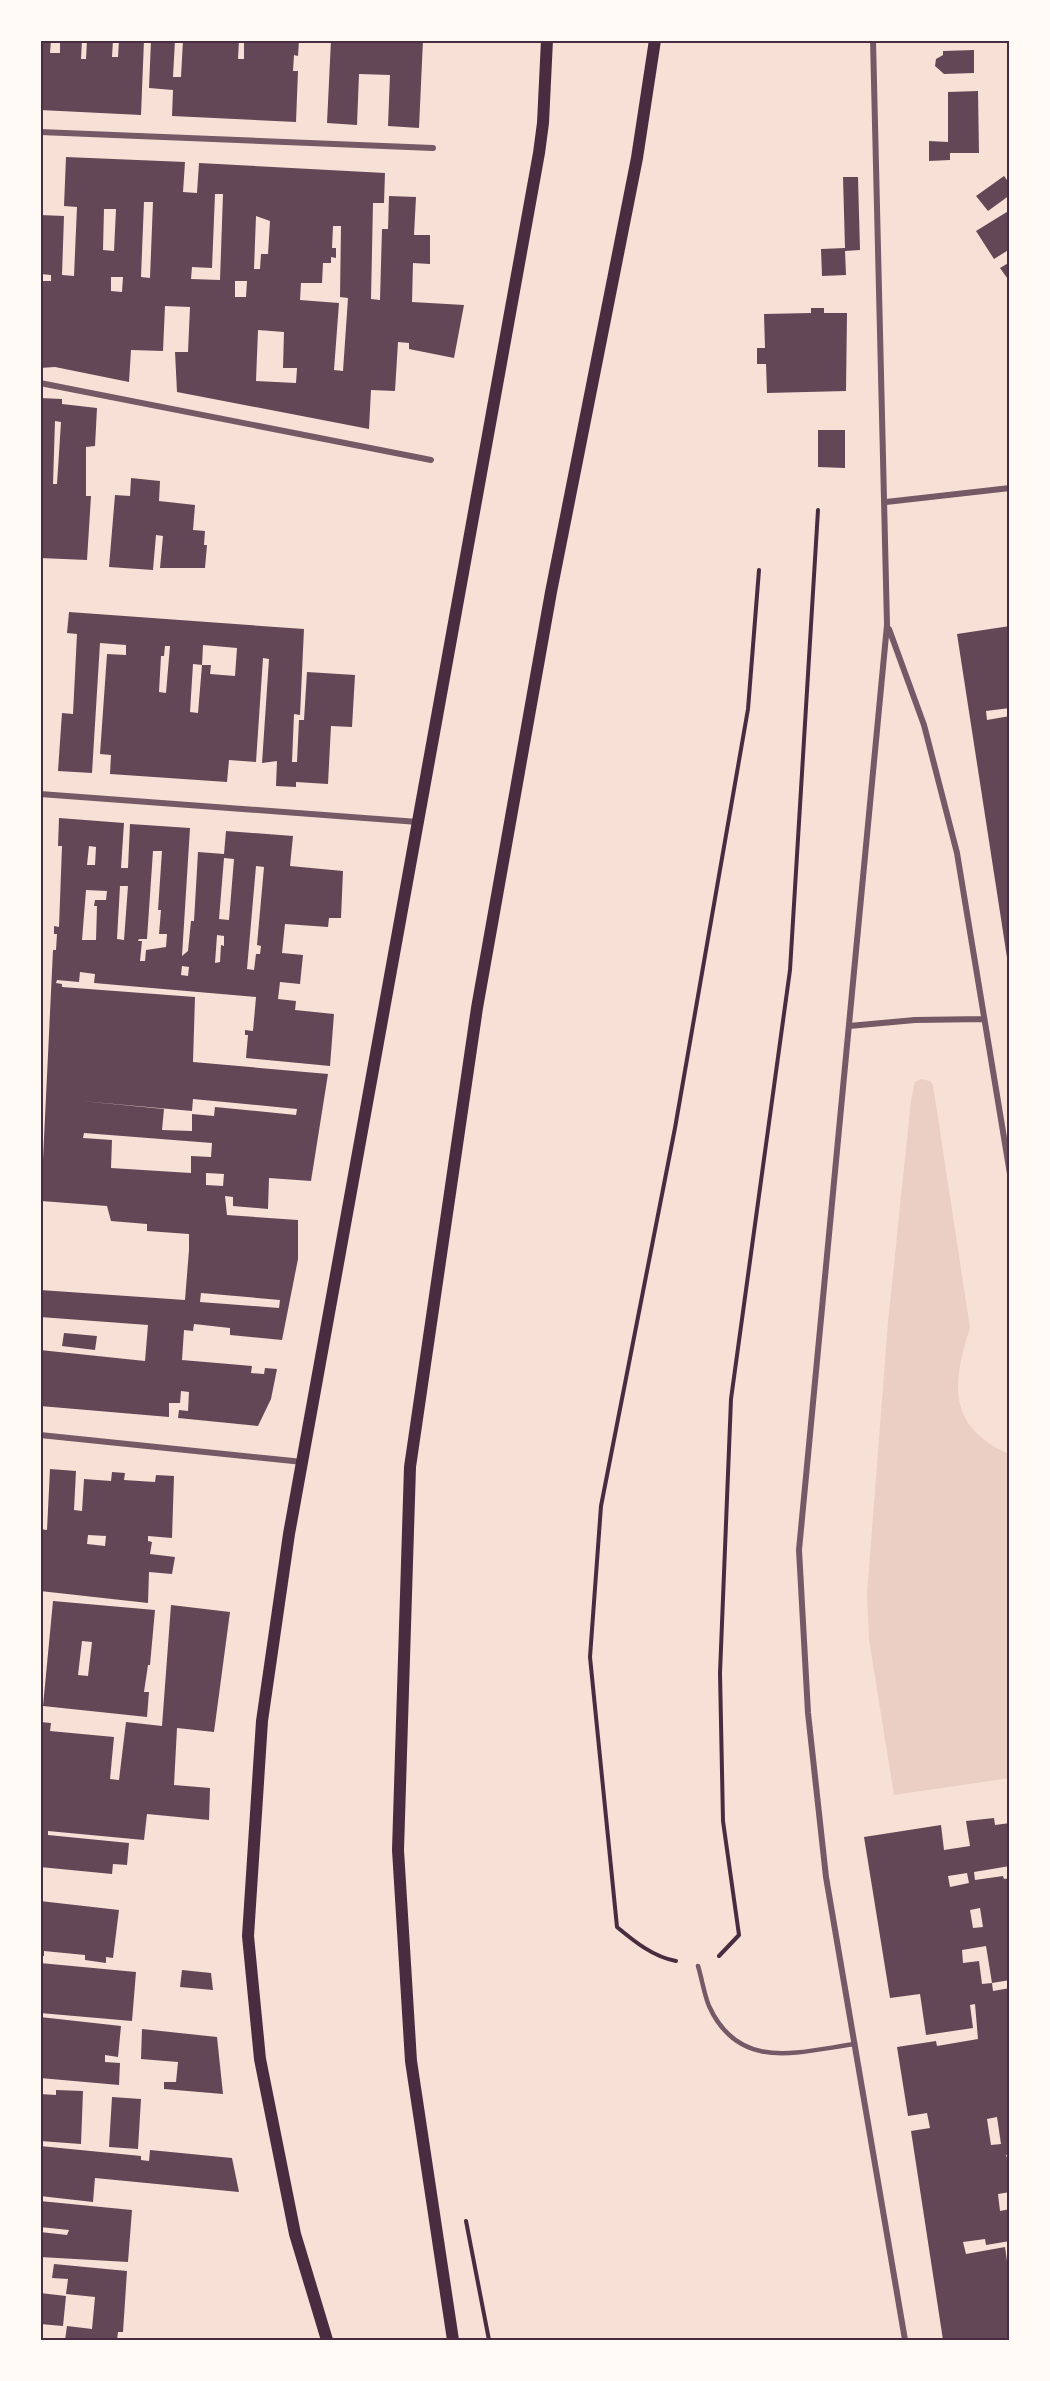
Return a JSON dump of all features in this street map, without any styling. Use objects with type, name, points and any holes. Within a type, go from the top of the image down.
[{"type":"main road","points":[[327,2340],[295,2234],[260,2059],[248,1936],[262,1721],[289,1533],[304,1462],[539,153],[543,123],[547,40]]},
{"type":"main road","points":[[453,2340],[411,2061],[398,1850],[410,1467],[477,1008],[551,592],[637,158],[655,40]]},
{"type":"street","points":[[873,40],[886,502],[887,625],[799,1550],[810,1737],[826,1876],[905,2340]]},
{"type":"street","points":[[40,132],[433,148]]},
{"type":"street","points":[[40,383],[431,460]]},
{"type":"street","points":[[886,502],[1010,488]]},
{"type":"street","points":[[887,625],[924,725],[957,853],[1010,1174]]},
{"type":"street","points":[[40,794],[418,822]]},
{"type":"street","points":[[849,1026],[915,1020],[984,1019]]},
{"type":"street","points":[[40,1435],[304,1462]]},
{"type":"lane","points":[[698,1966],[709,2006],[726,2034],[752,2050],[779,2055],[855,2044]]},
{"type":"path","points":[[759,570],[744,732],[675,1128],[601,1506],[590,1657],[617,1927],[636,1943],[666,1959],[698,1966],[723,1954],[739,1935],[723,1821],[720,1673],[731,1399],[790,970],[818,510]]},
{"type":"path","points":[[464,2215],[489,2340]]},
{"type":"shaded area","points":[[921,1079],[930,1081],[933,1085],[970,1328],[960,1367],[958,1385],[960,1402],[965,1417],[974,1431],[1009,1454],[1010,1778],[894,1795],[869,1640],[867,1594],[888,1322],[911,1100],[915,1082]]},
{"type":"building","points":[[40,40],[51,40],[50,53],[60,53],[60,40],[82,40],[81,59],[86,59],[87,40],[113,40],[112,57],[118,57],[119,40],[144,40],[141,115],[40,110]]},
{"type":"building","points":[[151,40],[175,40],[173,77],[181,77],[183,40],[239,40],[238,59],[244,59],[244,40],[299,40],[298,56],[294,55],[293,71],[298,71],[296,122],[172,116],[173,90],[149,88]]},
{"type":"building","points":[[331,40],[423,40],[419,128],[388,126],[390,75],[359,74],[357,125],[327,123]]},
{"type":"building","points":[[974,50],[974,73],[944,74],[935,66],[936,59],[943,55],[943,51]]},
{"type":"building","points":[[978,91],[979,153],[950,153],[950,160],[929,161],[929,141],[948,142],[948,92]]},
{"type":"building","points":[[66,157],[185,162],[183,192],[197,193],[199,163],[385,173],[384,203],[373,203],[371,299],[380,300],[382,229],[388,229],[389,196],[416,197],[414,235],[430,235],[430,264],[413,263],[412,302],[464,305],[454,358],[409,349],[409,343],[398,342],[395,391],[371,390],[369,429],[177,392],[175,352],[188,352],[190,307],[165,306],[163,351],[131,350],[129,382],[55,367],[40,368],[40,281],[51,281],[51,275],[40,274],[40,215],[64,216],[62,275],[74,276],[77,207],[64,206]],"holes":[[[215,194],[223,194],[220,280],[191,279],[192,267],[212,268]],[[144,202],[153,202],[150,278],[141,277]],[[104,209],[116,209],[114,251],[103,250]],[[256,216],[270,221],[268,254],[261,254],[260,269],[254,269]],[[333,226],[341,226],[340,297],[348,298],[343,371],[334,370],[339,303],[300,300],[301,283],[322,283],[323,263],[331,263],[331,257],[336,258],[336,248],[332,248]],[[111,277],[123,277],[122,292],[111,291]],[[235,281],[247,281],[246,297],[235,297]],[[258,330],[284,332],[283,368],[297,368],[296,383],[256,381]]]},
{"type":"building","points":[[1004,176],[1010,184],[1010,195],[988,211],[976,196]]},
{"type":"building","points":[[843,177],[858,177],[860,250],[845,251],[846,275],[822,276],[821,249],[845,248]]},
{"type":"building","points":[[1010,210],[1010,249],[994,259],[976,231]]},
{"type":"building","points":[[1010,262],[1010,282],[1000,268]]},
{"type":"building","points":[[811,308],[824,308],[824,313],[847,313],[846,391],[767,393],[766,364],[757,364],[757,348],[765,348],[764,314],[811,313]]},
{"type":"building","points":[[40,398],[62,399],[62,404],[97,408],[95,446],[86,447],[86,496],[91,496],[87,560],[40,558]],"holes":[[[55,421],[61,422],[57,484],[53,484]]]},
{"type":"building","points":[[818,430],[845,430],[845,468],[818,467]]},
{"type":"building","points":[[131,478],[160,481],[159,501],[195,505],[193,530],[205,531],[204,545],[207,545],[205,568],[160,568],[163,536],[156,535],[153,570],[109,567],[115,495],[130,496]]},
{"type":"building","points":[[69,612],[304,629],[300,715],[294,714],[292,762],[297,762],[299,720],[304,720],[307,672],[355,675],[352,727],[331,726],[328,784],[296,782],[296,787],[276,786],[277,761],[262,763],[269,659],[263,658],[256,762],[229,760],[227,782],[110,774],[111,755],[100,754],[107,654],[126,655],[126,645],[100,643],[92,773],[58,771],[62,713],[73,714],[77,634],[67,633]],"holes":[[[203,645],[237,648],[235,676],[210,674],[211,665],[202,665]],[[165,646],[170,646],[166,693],[159,692],[161,656],[164,656]],[[193,664],[202,665],[198,713],[190,712]]]},
{"type":"building","points":[[1010,626],[1010,708],[986,711],[987,720],[1010,716],[1008,964],[957,634]]},
{"type":"building","points":[[59,818],[124,823],[121,868],[128,868],[130,824],[190,828],[182,956],[188,951],[191,921],[194,921],[198,852],[224,854],[226,831],[293,836],[290,866],[343,871],[341,918],[329,918],[328,927],[285,924],[282,953],[303,955],[300,984],[280,982],[278,999],[296,1001],[295,1010],[334,1014],[330,1066],[246,1058],[248,1035],[245,1035],[245,1030],[253,1031],[256,997],[94,983],[95,974],[80,972],[79,982],[57,980],[56,983],[62,984],[62,987],[195,997],[193,1062],[328,1074],[311,1181],[269,1178],[268,1209],[233,1206],[233,1197],[225,1196],[227,1215],[298,1220],[298,1259],[282,1340],[230,1335],[230,1328],[194,1324],[193,1331],[184,1330],[182,1360],[252,1366],[251,1373],[264,1374],[265,1368],[277,1369],[271,1399],[258,1426],[178,1418],[179,1410],[188,1411],[189,1392],[181,1391],[180,1403],[169,1403],[169,1417],[40,1406],[40,1350],[145,1361],[148,1325],[40,1317],[40,1290],[185,1300],[189,1250],[189,1234],[147,1231],[147,1224],[111,1221],[107,1206],[41,1201],[53,950],[56,950],[57,934],[54,934],[54,926],[59,927],[62,846],[58,846]],"holes":[[[89,846],[96,847],[95,865],[87,865]],[[153,851],[162,851],[158,910],[161,910],[159,934],[167,934],[166,947],[146,950],[145,961],[140,961],[142,941],[138,941],[147,939]],[[224,858],[234,859],[229,920],[219,919]],[[256,866],[264,867],[257,945],[261,946],[260,954],[256,954],[254,970],[247,969]],[[120,886],[128,886],[124,940],[117,939]],[[86,890],[107,891],[106,900],[95,900],[94,906],[97,906],[96,940],[82,940]],[[217,935],[224,936],[224,946],[221,945],[220,962],[215,963]],[[182,966],[189,967],[188,976],[181,975]],[[193,1099],[297,1109],[296,1115],[215,1107],[214,1116],[192,1114],[192,1131],[162,1130],[164,1109],[81,1101],[192,1111]],[[84,1133],[212,1143],[211,1157],[191,1156],[191,1173],[111,1168],[112,1140],[83,1138]],[[206,1173],[224,1174],[223,1186],[206,1185]],[[201,1293],[280,1300],[279,1308],[200,1302]]]},
{"type":"building","points":[[64,1333],[97,1336],[95,1350],[62,1346]]},
{"type":"building","points":[[50,1469],[76,1471],[74,1510],[82,1511],[84,1479],[111,1481],[112,1472],[125,1473],[124,1480],[155,1482],[156,1475],[174,1476],[172,1538],[148,1536],[148,1541],[152,1542],[150,1554],[175,1557],[172,1574],[149,1572],[148,1603],[40,1591],[40,1529],[47,1530]],"holes":[[[88,1535],[106,1536],[105,1546],[87,1544]]]},
{"type":"building","points":[[53,1601],[155,1610],[150,1665],[148,1665],[144,1692],[149,1692],[147,1717],[43,1706]],"holes":[[[82,1641],[92,1642],[88,1676],[78,1675]]]},
{"type":"building","points":[[171,1605],[230,1612],[214,1732],[177,1728],[174,1785],[210,1788],[209,1820],[147,1814],[144,1840],[48,1831],[48,1835],[129,1843],[127,1865],[113,1864],[112,1874],[40,1867],[40,1722],[51,1723],[50,1731],[114,1737],[110,1779],[119,1780],[126,1722],[162,1726]]},
{"type":"building","points":[[994,1818],[995,1825],[1010,1823],[1010,1866],[974,1872],[975,1880],[1003,1876],[1004,1879],[1010,1878],[1010,1980],[992,1983],[993,1991],[1010,1988],[1010,2077],[1007,2077],[1010,2092],[1010,2154],[1006,2155],[1010,2167],[1010,2192],[998,2194],[1000,2211],[1010,2209],[1010,2241],[986,2245],[985,2239],[963,2242],[966,2254],[1005,2247],[1007,2261],[1010,2261],[1010,2340],[943,2340],[911,2131],[930,2128],[927,2113],[908,2116],[897,2047],[936,2041],[937,2046],[978,2039],[975,2004],[970,2005],[973,2028],[926,2035],[920,1994],[890,1998],[864,1837],[941,1825],[944,1850],[970,1846],[966,1821]],"holes":[[[967,1873],[969,1883],[950,1887],[948,1876]],[[980,1908],[983,1927],[973,1928],[970,1910]],[[986,1946],[992,1983],[982,1984],[979,1961],[963,1963],[962,1950]],[[997,2117],[1001,2144],[991,2145],[987,2119]]]},
{"type":"building","points":[[40,1901],[119,1910],[113,1958],[106,1957],[106,1963],[85,1960],[85,1955],[44,1951],[44,1956],[40,1956]]},
{"type":"building","points":[[40,1963],[136,1972],[132,2021],[40,2013]]},
{"type":"building","points":[[182,1970],[211,1973],[213,1990],[180,1987]]},
{"type":"building","points":[[40,2017],[121,2026],[118,2057],[105,2055],[105,2062],[120,2063],[119,2085],[40,2078]]},
{"type":"building","points":[[142,2029],[217,2037],[223,2094],[164,2089],[164,2082],[176,2082],[178,2062],[141,2059]]},
{"type":"building","points":[[56,2090],[83,2091],[81,2144],[40,2141],[40,2094],[56,2095]]},
{"type":"building","points":[[112,2097],[141,2099],[138,2149],[109,2147]]},
{"type":"building","points":[[40,2146],[141,2156],[141,2160],[149,2161],[150,2150],[232,2158],[239,2192],[95,2178],[93,2202],[40,2196]]},
{"type":"building","points":[[40,2201],[132,2210],[128,2262],[40,2257],[40,2232],[67,2235],[69,2230],[40,2227]]},
{"type":"building","points":[[54,2264],[127,2271],[123,2332],[118,2332],[117,2340],[65,2340],[67,2326],[92,2329],[95,2297],[66,2294],[68,2279],[52,2278]]},
{"type":"building","points":[[40,2293],[66,2296],[63,2326],[40,2324]]}]
